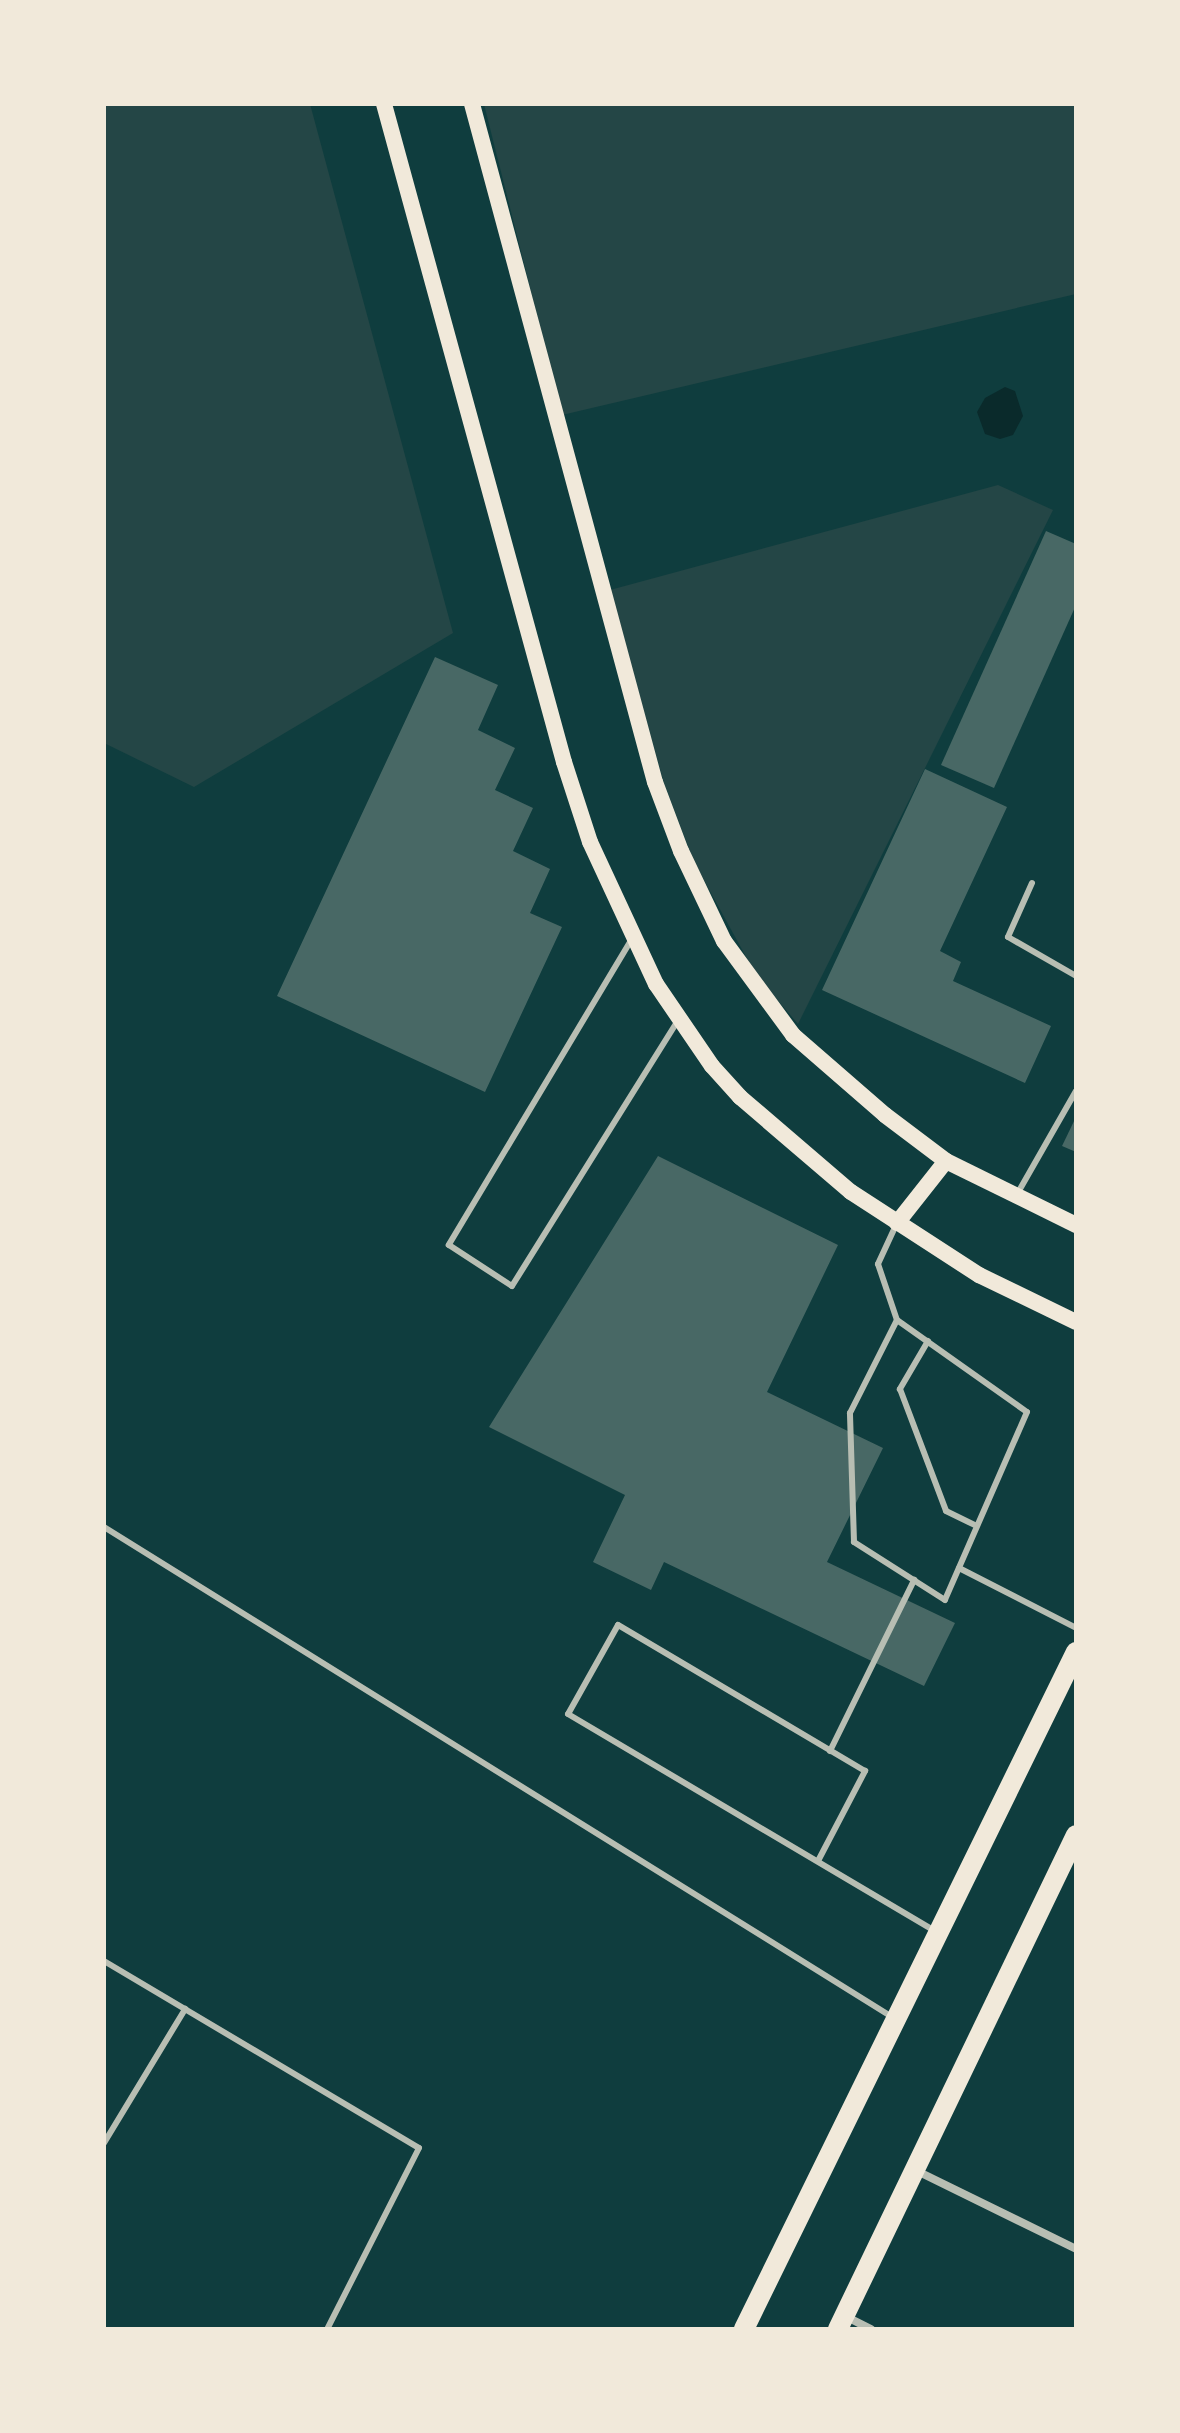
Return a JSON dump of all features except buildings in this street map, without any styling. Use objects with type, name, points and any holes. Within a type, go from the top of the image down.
[{"type":"main road","points":[[384,104],[564,762],[590,842],[633,937],[680,1019],[712,1066],[767,1124],[897,1223],[979,1275],[1076,1322]]},
{"type":"main road","points":[[472,104],[655,782],[681,851],[724,941],[793,1035],[946,1161],[1076,1225]]},
{"type":"main road","points":[[897,1223],[946,1161]]},
{"type":"main road","points":[[744,2329],[1076,1652]]},
{"type":"main road","points":[[841,2322],[1076,1835]]},
{"type":"street","points":[[913,2169],[1076,2249]]},
{"type":"street","points":[[841,2322],[871,2329]]},
{"type":"lane","points":[[1032,883],[1008,937],[1076,976]]},
{"type":"lane","points":[[633,937],[449,1245],[512,1286],[680,1019]]},
{"type":"lane","points":[[1015,1197],[1076,1091]]},
{"type":"lane","points":[[897,1223],[878,1264],[897,1320],[1027,1412],[945,1600],[854,1542],[850,1413],[897,1320]]},
{"type":"lane","points":[[928,1341],[900,1389],[946,1511],[977,1526]]},
{"type":"lane","points":[[104,1527],[895,2018]]},
{"type":"lane","points":[[959,1568],[1076,1628]]},
{"type":"lane","points":[[830,1751],[914,1580]]},
{"type":"lane","points":[[818,1861],[865,1771],[618,1625],[568,1714],[938,1932]]},
{"type":"lane","points":[[104,1961],[419,2148],[327,2329]]},
{"type":"lane","points":[[104,2143],[185,2009]]},
{"type":"shaded area","points":[[104,104],[310,104],[453,633],[194,787],[104,743]]},
{"type":"shaded area","points":[[484,104],[1076,104],[1076,294],[562,415]]},
{"type":"shaded area","points":[[1005,387],[1015,391],[1023,416],[1013,435],[1000,439],[985,434],[977,412],[985,398]]},
{"type":"shaded area","points":[[998,485],[1053,510],[798,1024],[756,975],[694,862],[664,783],[610,590]]}]
